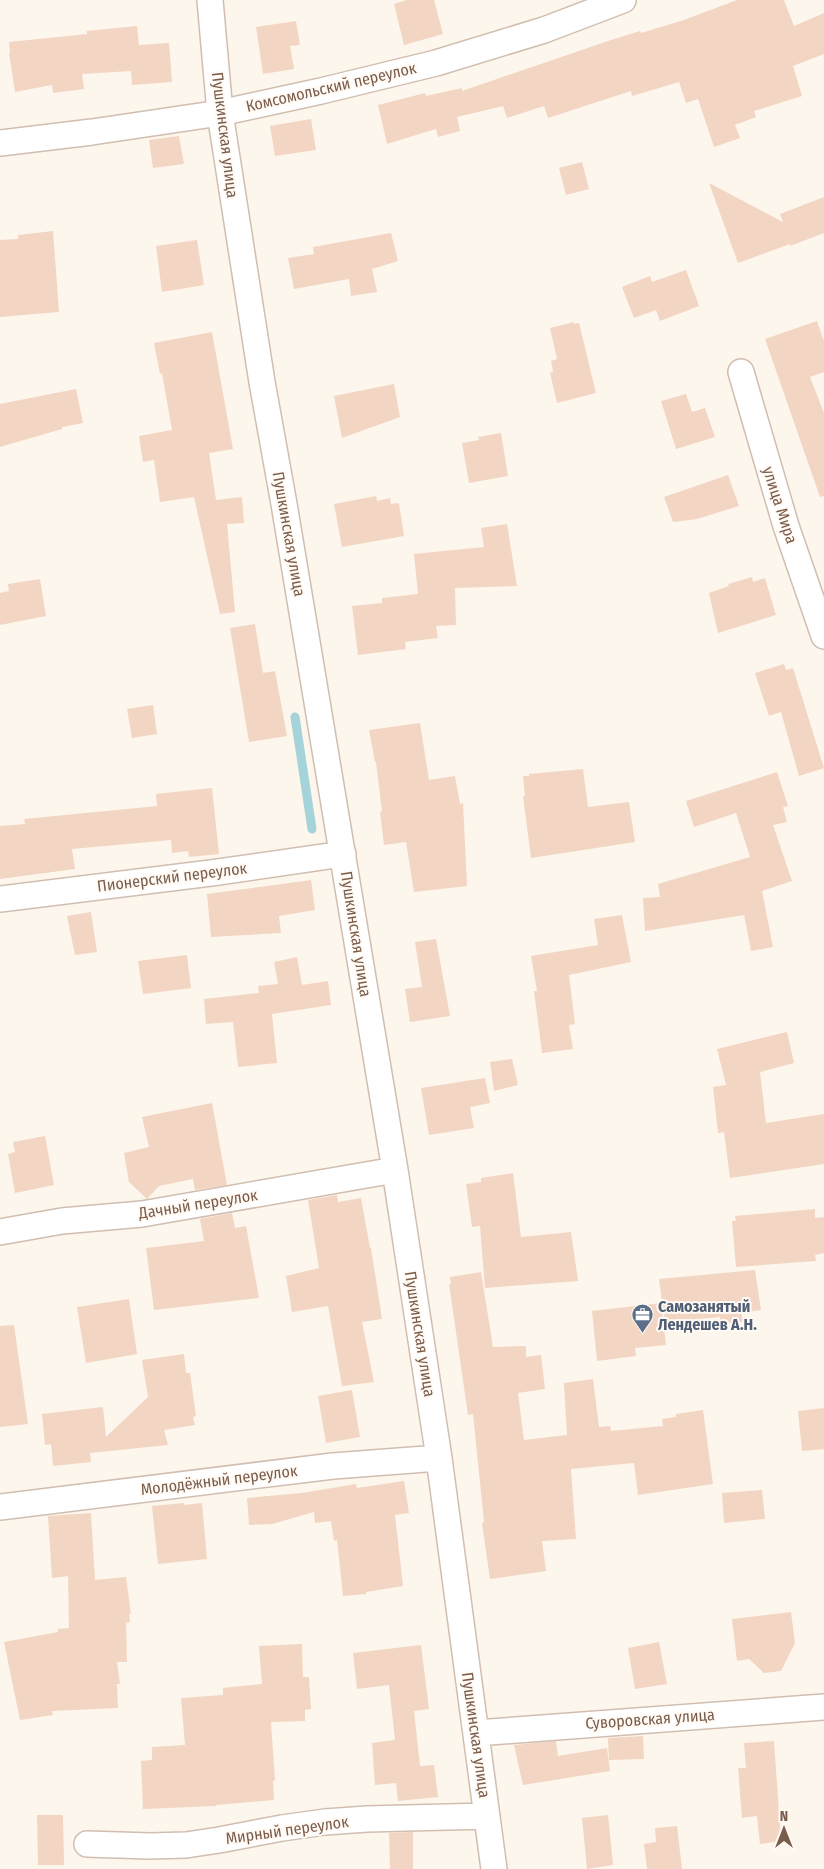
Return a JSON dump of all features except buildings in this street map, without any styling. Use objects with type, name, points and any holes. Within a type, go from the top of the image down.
[{"type":"street","name":"Пушкинская улица","points":[[210,0],[220,112],[262,382],[395,1170],[439,1458],[494,1869]]},
{"type":"street","name":"Комсомольский переулок","points":[[0,142],[92,132],[220,112],[436,63],[544,30],[623,0]]},
{"type":"street","name":"улица Мира","points":[[741,372],[786,526],[824,636]]},
{"type":"street","name":"Пионерский переулок","points":[[0,899],[210,873],[343,854]]},
{"type":"street","name":"Дачный переулок","points":[[0,1232],[62,1222],[142,1214],[395,1170]]},
{"type":"street","name":"Молодёжный переулок","points":[[0,1506],[332,1466],[439,1458]]},
{"type":"street","name":"Суворовская улица","points":[[476,1733],[824,1707]]},
{"type":"street","name":"Мирный переулок","points":[[87,1844],[150,1846],[186,1844],[325,1822],[487,1816]]},
{"type":"waterway","points":[[295,717],[312,829]]},
{"type":"place","name":"Самозанятый Лендешев А.Н.","points":[[642,1334]]}]
